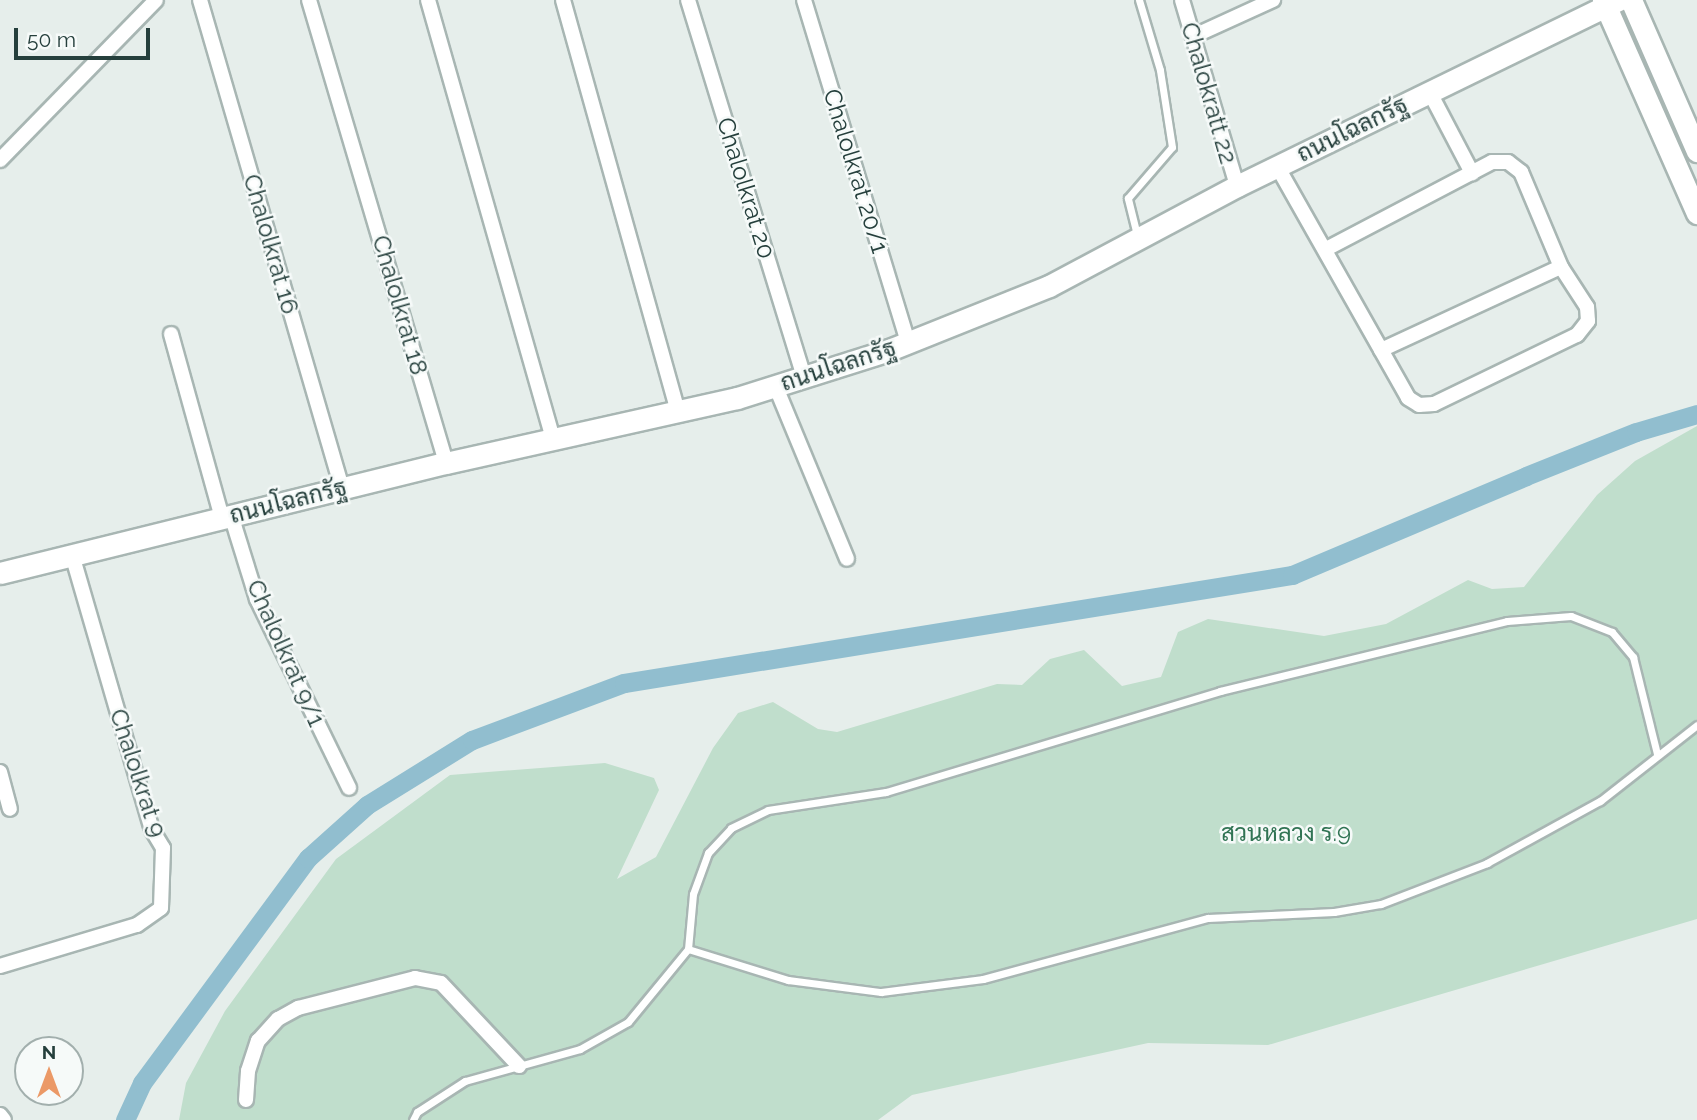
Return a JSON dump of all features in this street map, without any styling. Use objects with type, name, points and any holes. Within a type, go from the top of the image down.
[{"type":"street","points":[[0,160],[156,0]]},
{"type":"street","name":"Chalolkrat 16","points":[[200,0],[342,488]]},
{"type":"street","name":"Chalolkrat 18","points":[[309,0],[446,463]]},
{"type":"street","points":[[428,0],[554,441]]},
{"type":"street","points":[[563,0],[678,412]]},
{"type":"street","name":"Chalolkrat 20","points":[[688,0],[804,377]]},
{"type":"street","name":"Chalolkrat 20/1","points":[[804,0],[908,343]]},
{"type":"street","name":"Chalokratt 22","points":[[1182,0],[1237,186]]},
{"type":"street","points":[[1194,36],[1273,0]]},
{"type":"street","points":[[1632,0],[1697,151]]},
{"type":"street","points":[[1609,2],[1697,213]]},
{"type":"street","name":"ถนนโฉลกรัฐ","points":[[0,573],[446,463],[678,412],[804,377],[908,343],[1049,286],[1237,186],[1609,2]]},
{"type":"street","points":[[1429,91],[1472,173]]},
{"type":"street","points":[[1277,166],[1408,398],[1419,405],[1434,404],[1584,328],[1589,316],[1587,307],[1561,267],[1521,172],[1508,162],[1493,162],[1326,250]]},
{"type":"street","points":[[1381,350],[1561,267]]},
{"type":"street","name":"Chalolkrat 9/1","points":[[171,334],[227,516],[257,599],[349,788]]},
{"type":"street","points":[[775,385],[847,559]]},
{"type":"street","name":"Chalolkrat 9","points":[[0,966],[137,925],[161,908],[163,848],[152,830],[72,555]]},
{"type":"street","points":[[0,772],[10,809]]},
{"type":"street","points":[[246,1100],[248,1071],[258,1041],[278,1020],[298,1008],[415,978],[441,983],[519,1066]]},
{"type":"street","points":[[0,1115],[4,1120]]},
{"type":"lane","points":[[1138,239],[1128,198],[1172,147],[1160,70],[1139,0]]},
{"type":"lane","points":[[412,1120],[417,1112],[465,1081],[580,1049],[628,1022],[688,949],[693,894],[708,853],[731,828],[768,810],[886,792],[968,770],[1133,714],[1507,621],[1571,616],[1612,632],[1633,657],[1657,754]]},
{"type":"lane","points":[[688,949],[788,979],[881,992],[983,979],[1208,918],[1334,912],[1381,904],[1487,863],[1600,801],[1697,725]]},
{"type":"green space","name":"สวนหลวง ร.9","points":[[1697,426],[1697,919],[1268,1045],[1148,1043],[912,1095],[878,1120],[179,1120],[186,1083],[225,1011],[336,859],[450,775],[605,763],[654,778],[659,790],[617,879],[656,857],[713,748],[738,713],[773,702],[818,729],[837,732],[997,684],[1022,685],[1050,659],[1084,650],[1122,686],[1161,677],[1178,632],[1208,619],[1324,636],[1386,624],[1468,580],[1492,589],[1524,587],[1597,495],[1635,461]]},
{"type":"waterway","points":[[125,1120],[142,1083],[308,858],[367,805],[472,740],[624,683],[1292,575],[1636,432],[1697,414]]}]
